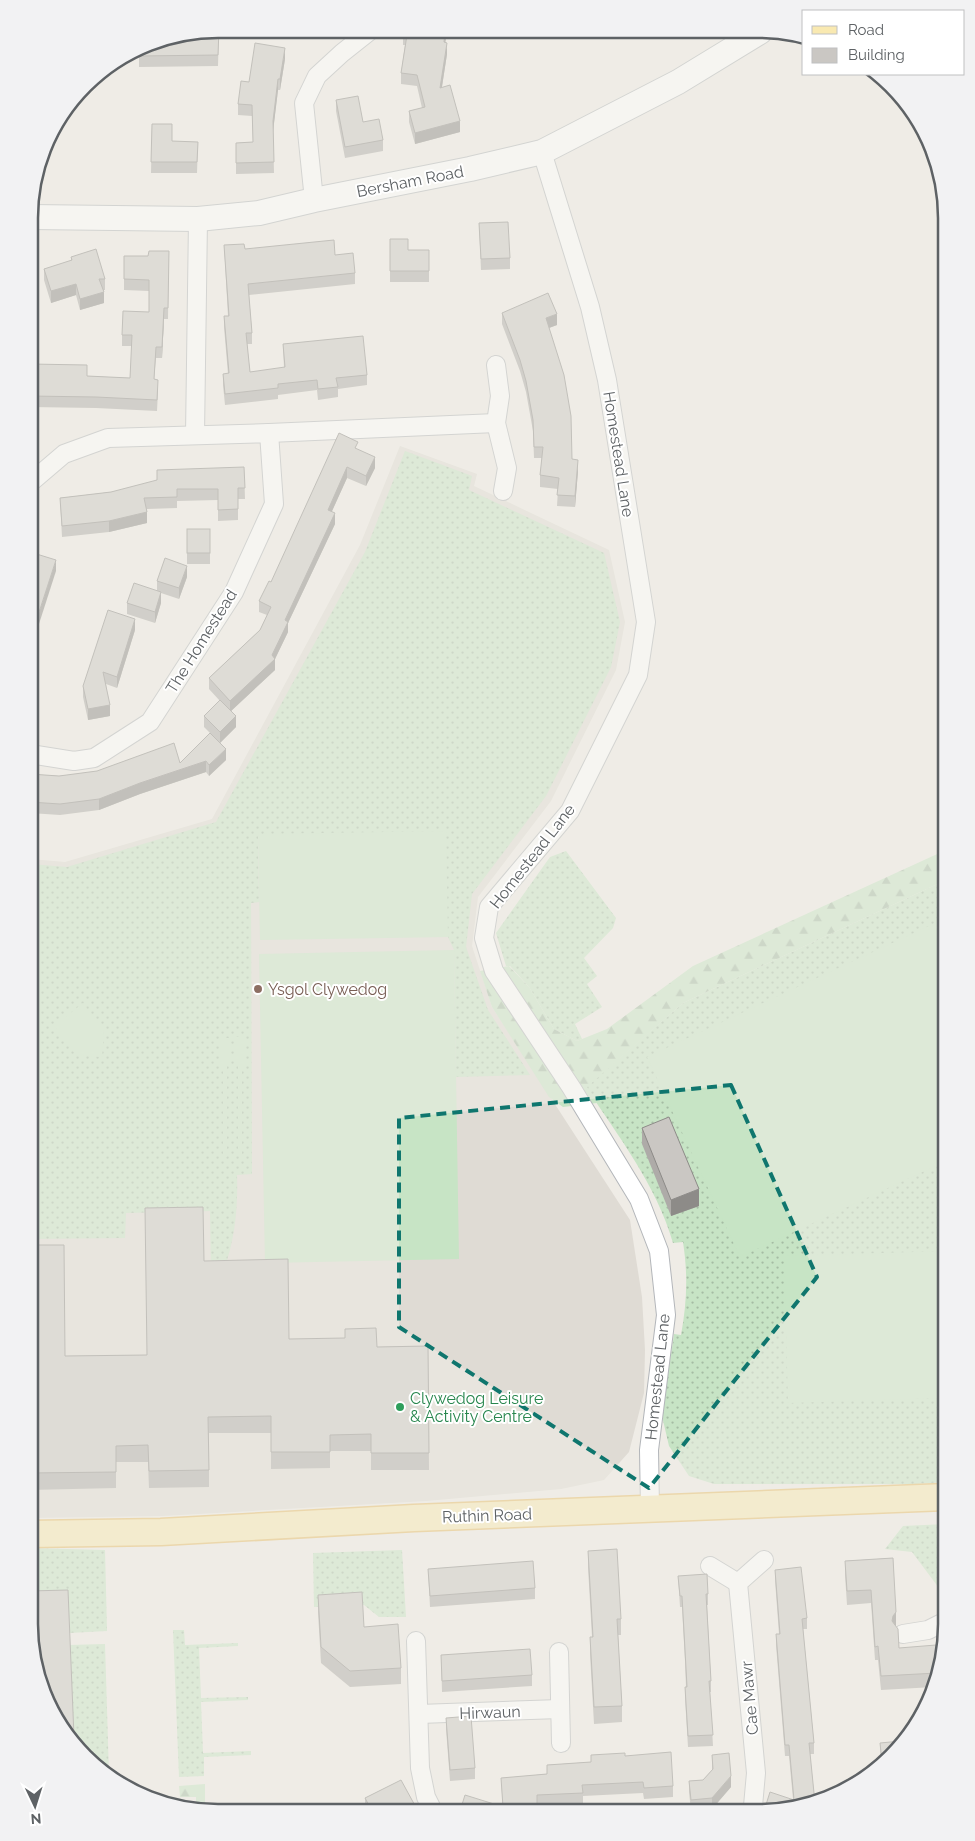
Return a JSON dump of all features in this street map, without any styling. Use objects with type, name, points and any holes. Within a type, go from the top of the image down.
[{"type":"main road","name":"Bersham Road","points":[[38,217],[198,219],[258,213],[470,169],[542,152],[678,82],[750,38]]},
{"type":"main road","name":"Ruthin Road","points":[[38,1534],[161,1532],[414,1518],[938,1497]]},
{"type":"street","points":[[314,200],[304,103],[317,76],[361,38]]},
{"type":"street","name":"Homestead Lane","points":[[542,152],[590,307],[607,380],[646,622],[638,675],[570,811],[489,907],[484,938],[494,971],[571,1088],[639,1199],[659,1251],[666,1315],[649,1450],[650,1509]]},
{"type":"street","points":[[195,435],[198,219]]},
{"type":"street","points":[[496,365],[500,396],[496,423],[507,468],[503,491]]},
{"type":"street","points":[[38,476],[64,454],[108,438],[496,423]]},
{"type":"street","name":"The Homestead","points":[[38,755],[74,761],[94,758],[150,722],[234,592],[274,504],[270,433]]},
{"type":"street","points":[[710,1566],[738,1583],[764,1560]]},
{"type":"street","name":"Cae Mawr","points":[[738,1583],[756,1773],[753,1804]]},
{"type":"street","points":[[903,1634],[928,1630],[938,1625]]},
{"type":"street","points":[[416,1641],[420,1714],[420,1768],[426,1797],[430,1804]]},
{"type":"street","points":[[559,1652],[561,1743]]},
{"type":"street","name":"Hirwaun","points":[[420,1714],[560,1709]]},
{"type":"highlighted area","points":[[731,1085],[817,1277],[649,1488],[399,1327],[399,1118]]},
{"type":"shaded area","name":"Ysgol Clywedog","points":[[400,446],[477,474],[474,486],[609,550],[625,622],[616,670],[551,801],[478,897],[472,946],[492,1007],[630,1220],[642,1297],[645,1350],[644,1393],[629,1452],[604,1480],[561,1489],[426,1501],[162,1516],[38,1518],[38,860],[65,862],[212,819],[360,545]]},
{"type":"green space","points":[[405,451],[472,476],[469,490],[604,553],[620,622],[611,667],[546,796],[472,894],[466,947],[488,1010],[530,1075],[456,1077],[454,950],[448,937],[258,835],[259,902],[251,903],[252,1174],[237,1175],[235,1224],[223,1272],[211,1272],[210,1211],[126,1213],[125,1238],[38,1239],[38,865],[67,867],[216,822],[365,552]]},
{"type":"green space","points":[[446,831],[448,937],[260,940],[258,834]]},
{"type":"green space","points":[[566,851],[616,918],[613,928],[584,958],[597,976],[587,984],[602,1007],[575,1024],[582,1039],[577,1041],[554,1029],[529,987],[510,966],[506,966],[496,933],[550,857]]},
{"type":"green space","points":[[938,854],[938,884],[683,1003],[587,1087],[597,1103],[563,1107],[549,1097],[492,1007],[480,971],[509,966],[529,987],[554,1029],[577,1041],[607,1029],[693,966]]},
{"type":"green space","points":[[938,884],[938,1483],[714,1484],[689,1476],[669,1446],[662,1416],[674,1334],[681,1335],[685,1311],[686,1277],[683,1242],[673,1243],[657,1201],[636,1162],[586,1087],[683,1003]]},
{"type":"green space","points":[[938,922],[938,1165],[740,1257],[647,1057]]},
{"type":"green space","points":[[454,950],[459,1259],[265,1263],[259,954]]},
{"type":"green space","points":[[83,1003],[104,1031],[102,1057],[76,1055],[54,1026]]},
{"type":"green space","points":[[236,1037],[246,1037],[246,1064],[242,1064],[242,1156],[238,1156],[238,1064],[236,1064]]},
{"type":"green space","points":[[221,1038],[230,1038],[230,1065],[227,1065],[227,1157],[223,1158],[223,1066],[221,1065]]},
{"type":"green space","points":[[938,1251],[938,1398],[788,1403],[784,1256]]},
{"type":"green space","points":[[938,1524],[938,1588],[912,1552],[885,1549],[903,1526]]},
{"type":"green space","points":[[38,1548],[105,1550],[107,1631],[69,1633],[38,1618]]},
{"type":"green space","points":[[402,1550],[406,1617],[379,1617],[364,1605],[314,1607],[313,1553]]},
{"type":"green space","points":[[173,1630],[184,1630],[185,1645],[238,1643],[238,1646],[199,1648],[201,1698],[248,1697],[248,1700],[201,1702],[203,1753],[251,1751],[251,1755],[204,1757],[204,1776],[179,1777]]},
{"type":"green space","points":[[105,1644],[109,1767],[90,1751],[72,1730],[69,1645]]},
{"type":"green space","points":[[205,1784],[205,1803],[196,1802],[196,1797],[180,1797],[179,1786]]},
{"type":"building","points":[[219,38],[218,55],[139,56],[160,47],[182,41]]},
{"type":"building","points":[[407,38],[444,38],[444,42],[447,43],[440,88],[450,85],[460,121],[415,133],[409,111],[425,107],[417,75],[401,73]]},
{"type":"building","points":[[255,43],[285,48],[280,79],[278,79],[273,121],[274,162],[236,163],[236,143],[253,142],[252,105],[238,104],[241,81],[249,82]]},
{"type":"building","points":[[358,96],[363,122],[379,119],[383,140],[345,147],[336,100]]},
{"type":"building","points":[[152,124],[172,124],[172,141],[198,142],[197,162],[151,162]]},
{"type":"building","points":[[508,222],[510,258],[481,259],[479,223]]},
{"type":"building","points":[[390,239],[408,239],[408,250],[429,250],[429,271],[390,271]]},
{"type":"building","points":[[334,240],[335,255],[353,253],[355,273],[248,284],[252,333],[246,333],[250,372],[285,367],[283,344],[363,336],[367,375],[336,378],[338,387],[318,389],[317,380],[278,384],[278,388],[225,394],[223,374],[229,373],[224,316],[229,316],[224,245],[244,244],[245,249]]},
{"type":"building","points":[[96,249],[105,279],[99,279],[104,292],[80,299],[76,284],[51,291],[44,269],[72,260],[71,257]]},
{"type":"building","points":[[149,251],[169,251],[168,308],[164,308],[162,347],[156,347],[154,379],[158,380],[157,400],[38,396],[38,364],[87,365],[87,376],[130,378],[132,335],[122,335],[123,311],[149,312],[149,280],[124,279],[124,256],[148,256]]},
{"type":"building","points":[[548,293],[557,314],[546,318],[564,375],[571,416],[572,459],[578,460],[575,496],[557,495],[559,478],[540,475],[543,447],[534,447],[533,420],[526,381],[502,313]]},
{"type":"building","points":[[339,433],[358,442],[355,448],[375,457],[366,476],[347,467],[328,510],[335,513],[285,620],[288,622],[272,655],[275,659],[230,701],[209,678],[260,630],[271,607],[259,601],[269,581],[271,582]]},
{"type":"building","points":[[244,467],[245,488],[238,488],[238,509],[218,510],[218,489],[177,489],[177,497],[144,498],[147,512],[109,521],[62,526],[60,498],[111,492],[157,480],[157,470]]},
{"type":"building","points":[[187,529],[210,529],[210,553],[187,553]]},
{"type":"building","points":[[38,554],[56,560],[38,615]]},
{"type":"building","points":[[165,558],[187,566],[179,588],[157,581]]},
{"type":"building","points":[[134,583],[161,592],[155,612],[127,603]]},
{"type":"building","points":[[108,610],[135,619],[117,677],[103,672],[110,705],[88,709],[83,686]]},
{"type":"building","points":[[220,700],[236,716],[220,732],[204,716]]},
{"type":"building","points":[[210,733],[226,749],[209,765],[206,761],[99,799],[60,804],[38,803],[38,775],[59,776],[97,771],[174,743],[180,763]]},
{"type":"building","points":[[669,1117],[699,1189],[671,1200],[642,1128]]},
{"type":"building","points":[[203,1207],[204,1261],[288,1259],[289,1339],[345,1338],[345,1329],[376,1328],[377,1347],[428,1346],[429,1453],[371,1453],[371,1434],[330,1435],[330,1452],[271,1452],[271,1416],[208,1417],[209,1470],[149,1471],[148,1445],[116,1446],[116,1472],[38,1473],[38,1245],[64,1245],[65,1356],[147,1355],[145,1208]]},
{"type":"building","points":[[617,1549],[621,1619],[617,1619],[622,1706],[594,1707],[590,1637],[593,1637],[588,1551]]},
{"type":"building","points":[[893,1558],[896,1612],[892,1621],[898,1629],[899,1648],[936,1645],[930,1673],[881,1676],[878,1646],[875,1647],[871,1590],[847,1591],[845,1561]]},
{"type":"building","points":[[533,1561],[535,1588],[430,1596],[428,1569]]},
{"type":"building","points":[[801,1567],[807,1618],[802,1619],[814,1743],[809,1743],[814,1794],[794,1800],[789,1745],[785,1745],[776,1634],[780,1634],[775,1570]]},
{"type":"building","points":[[707,1574],[708,1594],[706,1594],[711,1681],[709,1681],[713,1735],[688,1736],[682,1596],[680,1596],[678,1576]]},
{"type":"building","points":[[68,1590],[74,1731],[51,1692],[41,1659],[38,1635],[38,1591]]},
{"type":"building","points":[[362,1592],[364,1627],[398,1624],[401,1668],[350,1671],[321,1647],[318,1595]]},
{"type":"building","points":[[530,1649],[532,1675],[442,1681],[441,1655]]},
{"type":"building","points":[[471,1716],[475,1768],[450,1770],[446,1718]]},
{"type":"building","points":[[893,1742],[881,1754],[880,1743]]},
{"type":"building","points":[[671,1752],[673,1786],[644,1788],[643,1782],[582,1785],[583,1793],[537,1795],[537,1804],[503,1804],[501,1778],[547,1774],[547,1765],[591,1762],[591,1755],[625,1753],[625,1756]]},
{"type":"building","points":[[729,1753],[731,1776],[712,1798],[691,1800],[689,1781],[703,1780],[713,1769],[712,1755]]},
{"type":"building","points":[[401,1780],[414,1804],[368,1804],[365,1798]]},
{"type":"building","points":[[770,1792],[794,1800],[766,1803]]},
{"type":"building","points":[[465,1795],[494,1804],[462,1804]]},
{"type":"place","name":"Ysgol Clywedog","points":[[258,989]]},
{"type":"place","name":"Clywedog Leisure & Activity Centre","points":[[400,1407]]}]
